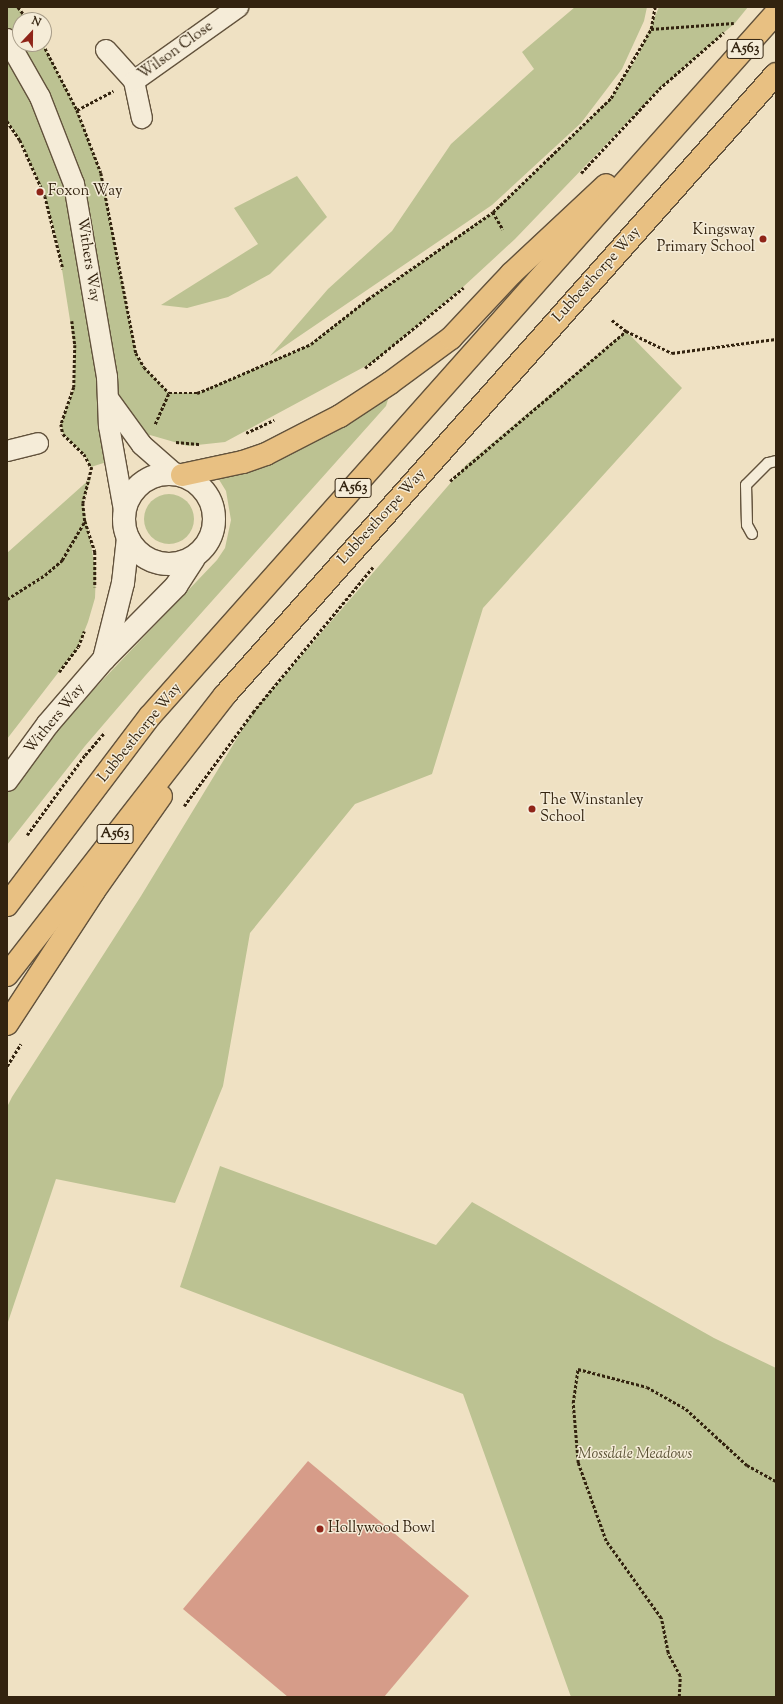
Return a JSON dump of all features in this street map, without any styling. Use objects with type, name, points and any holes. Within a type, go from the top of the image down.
[{"type":"highway","name":"Lubbesthorpe Way","points":[[7,905],[150,716],[776,13]]},
{"type":"highway","name":"Lubbesthorpe Way","points":[[7,976],[225,695],[776,74]]},
{"type":"highway","points":[[179,475],[243,462],[266,454],[340,416],[390,383],[451,338],[511,274],[713,84]]},
{"type":"highway","points":[[7,1024],[94,891],[144,823],[225,695]]},
{"type":"street","name":"Wilson Close","points":[[134,81],[238,7]]},
{"type":"street","name":"Withers Way","points":[[7,39],[40,96],[74,184],[110,401],[109,426],[124,510]]},
{"type":"street","name":"Wilson Close","points":[[106,50],[134,81],[142,118]]},
{"type":"street","name":"Withers Way","points":[[110,401],[179,475]]},
{"type":"street","points":[[7,451],[38,443]]},
{"type":"street","points":[[179,475],[203,488],[211,500],[215,514],[209,542],[194,558],[180,564],[164,565],[142,555],[128,538],[124,510],[139,485],[150,477],[179,475]]},
{"type":"street","name":"Withers Way","points":[[104,658],[122,590],[128,538]]},
{"type":"street","name":"Withers Way","points":[[7,780],[48,724],[104,658],[176,586],[194,558]]},
{"type":"lane","points":[[752,534],[747,524],[746,485],[768,464],[776,461]]},
{"type":"path","points":[[47,52],[77,110],[100,173],[136,353],[144,367],[169,393],[197,393],[311,344],[368,299],[493,212],[611,98],[651,29],[655,7]]},
{"type":"path","points":[[576,178],[659,89],[739,18]]},
{"type":"path","points":[[651,29],[735,23]]},
{"type":"path","points":[[77,110],[134,81]]},
{"type":"path","points":[[7,122],[20,140],[45,196],[64,271]]},
{"type":"path","points":[[493,212],[503,230]]},
{"type":"path","points":[[362,370],[375,361],[468,282]]},
{"type":"path","points":[[71,315],[75,345],[74,387],[61,424],[63,434],[84,454],[91,467],[83,503],[85,521],[95,552],[95,592]]},
{"type":"path","points":[[612,320],[626,331],[672,353],[776,338]]},
{"type":"path","points":[[447,484],[466,465],[626,331]]},
{"type":"path","points":[[169,393],[146,440],[188,446],[203,444]]},
{"type":"path","points":[[239,436],[281,417]]},
{"type":"path","points":[[91,467],[116,459]]},
{"type":"path","points":[[7,599],[46,576],[62,560],[85,521]]},
{"type":"path","points":[[181,811],[253,712],[375,565]]},
{"type":"path","points":[[54,678],[78,647],[85,628]]},
{"type":"path","points":[[7,1066],[23,1040]]},
{"type":"path","points":[[679,1697],[680,1676],[668,1653],[661,1618],[606,1541],[578,1463],[573,1403],[578,1369],[614,1376],[654,1390],[686,1409],[746,1465],[776,1481]]},
{"type":"green space","points":[[7,7],[18,7],[21,12],[12,12],[12,52],[47,52],[77,110],[101,173],[136,353],[144,367],[169,393],[197,393],[311,344],[368,299],[493,212],[611,98],[639,54],[659,7],[748,7],[735,23],[659,89],[515,239],[463,287],[375,361],[225,442],[188,446],[150,435],[142,445],[110,402],[116,459],[91,467],[84,454],[63,434],[61,424],[74,387],[75,352],[58,244],[45,196],[20,140],[7,121]]},
{"type":"green space","points":[[575,7],[647,7],[644,21],[622,69],[581,123],[492,205],[270,356],[328,289],[392,231],[451,144],[534,69],[522,52]]},
{"type":"green space","points":[[297,176],[327,217],[270,274],[228,297],[187,308],[161,305],[258,244],[234,208]]},
{"type":"green space","points":[[626,331],[682,388],[483,608],[432,774],[355,804],[250,933],[223,1086],[175,1203],[56,1179],[7,1325],[7,1107],[12,1097],[141,896],[253,712],[466,465]]},
{"type":"green space","points":[[390,393],[386,406],[145,676],[85,746],[7,845],[7,793],[57,728],[217,560],[225,548],[231,520],[226,491],[218,478],[255,470]]},
{"type":"green space","points":[[91,478],[83,503],[96,572],[95,598],[88,622],[78,647],[7,739],[7,553]]},
{"type":"green space","points":[[169,494],[178,496],[187,501],[192,510],[194,519],[192,528],[187,537],[178,542],[169,544],[160,542],[151,537],[146,528],[144,519],[146,510],[151,501],[160,496]]},
{"type":"green space","name":"Mossdale Meadows","points":[[220,1166],[436,1245],[472,1202],[714,1338],[776,1368],[776,1697],[571,1697],[463,1394],[180,1287]]},
{"type":"building","name":"Hollywood Bowl","points":[[308,1461],[469,1596],[384,1697],[288,1697],[183,1609]]},
{"type":"place","name":"Foxon Way","points":[[40,192]]},
{"type":"place","name":"Kingsway Primary School","points":[[763,239]]},
{"type":"place","name":"The Winstanley School","points":[[532,809]]},
{"type":"place","name":"Hollywood Bowl","points":[[320,1529]]}]
